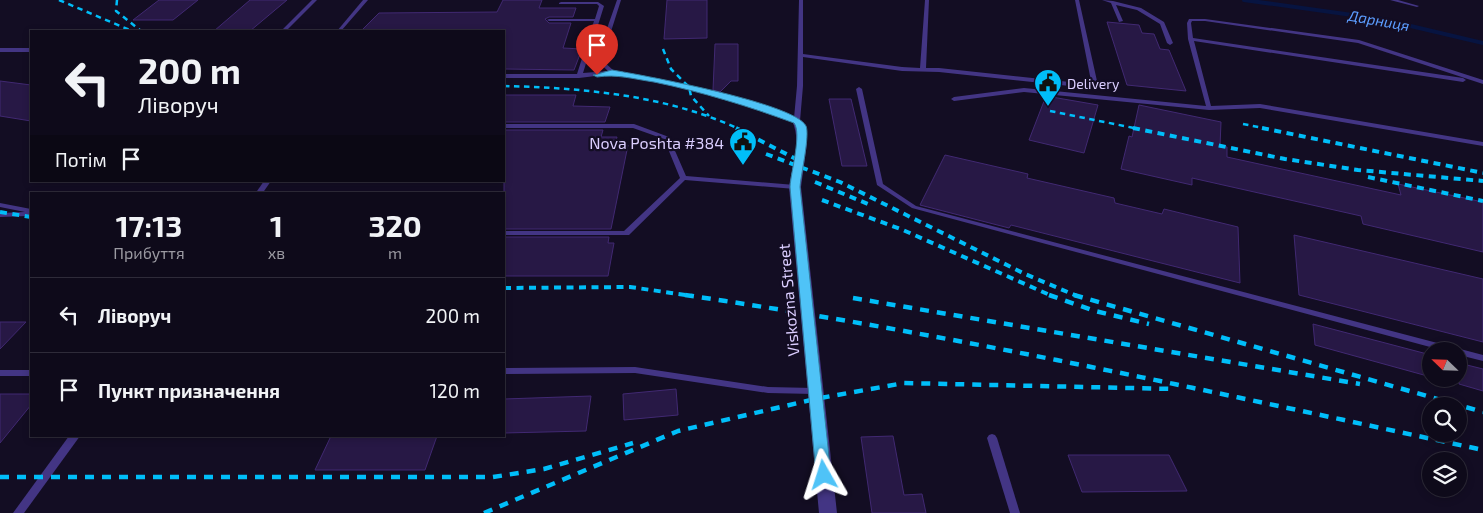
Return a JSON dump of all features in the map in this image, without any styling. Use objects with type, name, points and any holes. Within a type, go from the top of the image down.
[{"type":"street","name":"Viskozna Street","points":[[797,121],[802,127],[802,136],[795,187],[814,391],[828,513]]},
{"type":"lane","points":[[284,30],[315,0]]},
{"type":"lane","points":[[340,30],[366,0]]},
{"type":"lane","points":[[612,72],[599,60],[619,0]]},
{"type":"lane","name":"Viskozna Street","points":[[797,121],[800,86],[801,0]]},
{"type":"lane","points":[[923,70],[927,0]]},
{"type":"lane","points":[[800,55],[902,69],[1079,85],[1092,84],[1094,81],[1077,0]]},
{"type":"lane","points":[[1104,0],[1139,9],[1162,23],[1170,43]]},
{"type":"lane","points":[[1392,0],[1417,6]]},
{"type":"lane","points":[[1114,2],[1121,21]]},
{"type":"lane","points":[[561,3],[601,4],[602,6],[579,76]]},
{"type":"lane","points":[[1209,108],[1190,39],[1189,23],[1191,20],[1197,19],[1359,42],[1483,82]]},
{"type":"lane","points":[[549,20],[598,20]]},
{"type":"lane","points":[[1190,39],[1483,82]]},
{"type":"lane","points":[[0,50],[30,50]]},
{"type":"lane","points":[[505,76],[579,76],[612,72],[689,87],[756,106],[797,121]]},
{"type":"lane","points":[[859,89],[880,185],[914,208],[1422,343]]},
{"type":"lane","points":[[954,99],[1024,90],[1209,108],[1260,106],[1483,144]]},
{"type":"lane","points":[[505,126],[634,126],[667,138],[683,178]]},
{"type":"lane","points":[[505,233],[626,232],[683,178],[795,187]]},
{"type":"lane","points":[[260,192],[267,182]]},
{"type":"lane","points":[[0,205],[30,212]]},
{"type":"lane","points":[[0,215],[30,212]]},
{"type":"lane","points":[[1468,355],[1483,358]]},
{"type":"lane","points":[[505,371],[635,370],[768,390],[814,391]]},
{"type":"lane","points":[[0,373],[30,373]]},
{"type":"lane","points":[[18,513],[75,437]]},
{"type":"lane","points":[[992,438],[1015,513]]},
{"type":"building","points":[[159,0],[198,0],[173,20],[133,20]]},
{"type":"building","points":[[250,0],[287,0],[251,30],[215,30]]},
{"type":"building","points":[[503,0],[542,0],[539,8],[576,8],[573,17],[549,17],[545,19],[549,23],[571,23],[563,48],[582,49],[574,70],[505,69],[505,30],[362,30],[379,13],[497,12]]},
{"type":"building","points":[[667,0],[707,0],[707,38],[664,39]]},
{"type":"building","points":[[1107,22],[1139,25],[1142,33],[1154,34],[1160,49],[1169,50],[1186,91],[1127,85]]},
{"type":"building","points":[[715,44],[738,44],[738,81],[731,81],[720,92],[713,90]]},
{"type":"building","points":[[0,81],[30,85],[30,121],[0,116]]},
{"type":"building","points":[[505,95],[576,95],[573,106],[610,107],[605,122],[505,122]]},
{"type":"building","points":[[1046,96],[1098,105],[1084,153],[1029,140]]},
{"type":"building","points":[[829,99],[851,99],[867,166],[842,166]]},
{"type":"building","points":[[1139,105],[1221,122],[1220,146],[1227,147],[1227,157],[1401,195],[1398,184],[1483,202],[1483,252],[1363,224],[1361,216],[1192,178],[1192,185],[1121,169],[1129,136],[1132,137]]},
{"type":"building","points":[[505,130],[603,130],[601,137],[617,137],[615,145],[628,145],[611,229],[505,229]]},
{"type":"building","points":[[945,155],[1028,174],[1027,178],[1114,198],[1115,203],[1162,214],[1164,209],[1238,227],[1240,283],[1011,225],[1009,228],[920,205]]},
{"type":"building","points":[[1294,235],[1483,279],[1483,342],[1299,295]]},
{"type":"building","points":[[505,237],[609,237],[608,243],[614,243],[608,276],[505,276]]},
{"type":"building","points":[[0,322],[26,322],[0,349]]},
{"type":"building","points":[[1313,324],[1422,353],[1422,375],[1315,345]]},
{"type":"building","points":[[1468,365],[1483,369],[1483,391],[1468,387]]},
{"type":"building","points":[[676,389],[678,415],[624,420],[623,394]]},
{"type":"building","points":[[0,394],[30,394],[30,406],[0,443]]},
{"type":"building","points":[[591,396],[586,431],[505,433],[505,399]]},
{"type":"building","points":[[893,436],[904,495],[922,494],[926,513],[872,513],[861,437]]},
{"type":"building","points":[[331,437],[437,437],[425,470],[315,470]]},
{"type":"building","points":[[1068,455],[1169,455],[1187,491],[1082,492]]},
{"type":"waterway","name":"Дарниця","points":[[1244,0],[1381,19],[1483,43]]},
{"type":"railway","points":[[59,0],[130,30]]},
{"type":"railway","points":[[117,0],[116,11],[140,30]]},
{"type":"railway","points":[[663,49],[671,69],[689,87],[691,96],[709,116]]},
{"type":"railway","points":[[505,86],[594,92],[653,101],[711,117],[739,129]]},
{"type":"railway","points":[[1050,111],[1139,129]]},
{"type":"railway","points":[[1243,124],[1268,129]]},
{"type":"railway","points":[[736,128],[798,160]]},
{"type":"railway","points":[[1133,128],[1285,159],[1358,170],[1483,181]]},
{"type":"railway","points":[[1262,128],[1483,173]]},
{"type":"railway","points":[[766,154],[840,182],[1025,274],[1076,296]]},
{"type":"railway","points":[[1368,177],[1483,201]]},
{"type":"railway","points":[[815,182],[868,204]]},
{"type":"railway","points":[[822,200],[903,230],[1052,296]]},
{"type":"railway","points":[[0,212],[30,217]]},
{"type":"railway","points":[[505,288],[630,287],[693,296]]},
{"type":"railway","points":[[685,295],[985,346],[1185,386],[1483,450]]},
{"type":"railway","points":[[1049,295],[1095,311],[1149,324]]},
{"type":"railway","points":[[1076,296],[1483,412]]},
{"type":"railway","points":[[853,298],[1360,384]]},
{"type":"railway","points":[[484,513],[678,431],[815,399],[904,383],[1175,389]]},
{"type":"railway","points":[[0,477],[493,477],[544,469],[633,443]]},
{"type":"place","name":"Delivery","points":[[1048,107]]},
{"type":"place","name":"Nova Poshta #384","points":[[743,166]]},
{"type":"route","points":[[597,75],[612,72],[689,87],[756,106],[797,121],[802,127],[795,187],[814,391],[824,475]]}]
